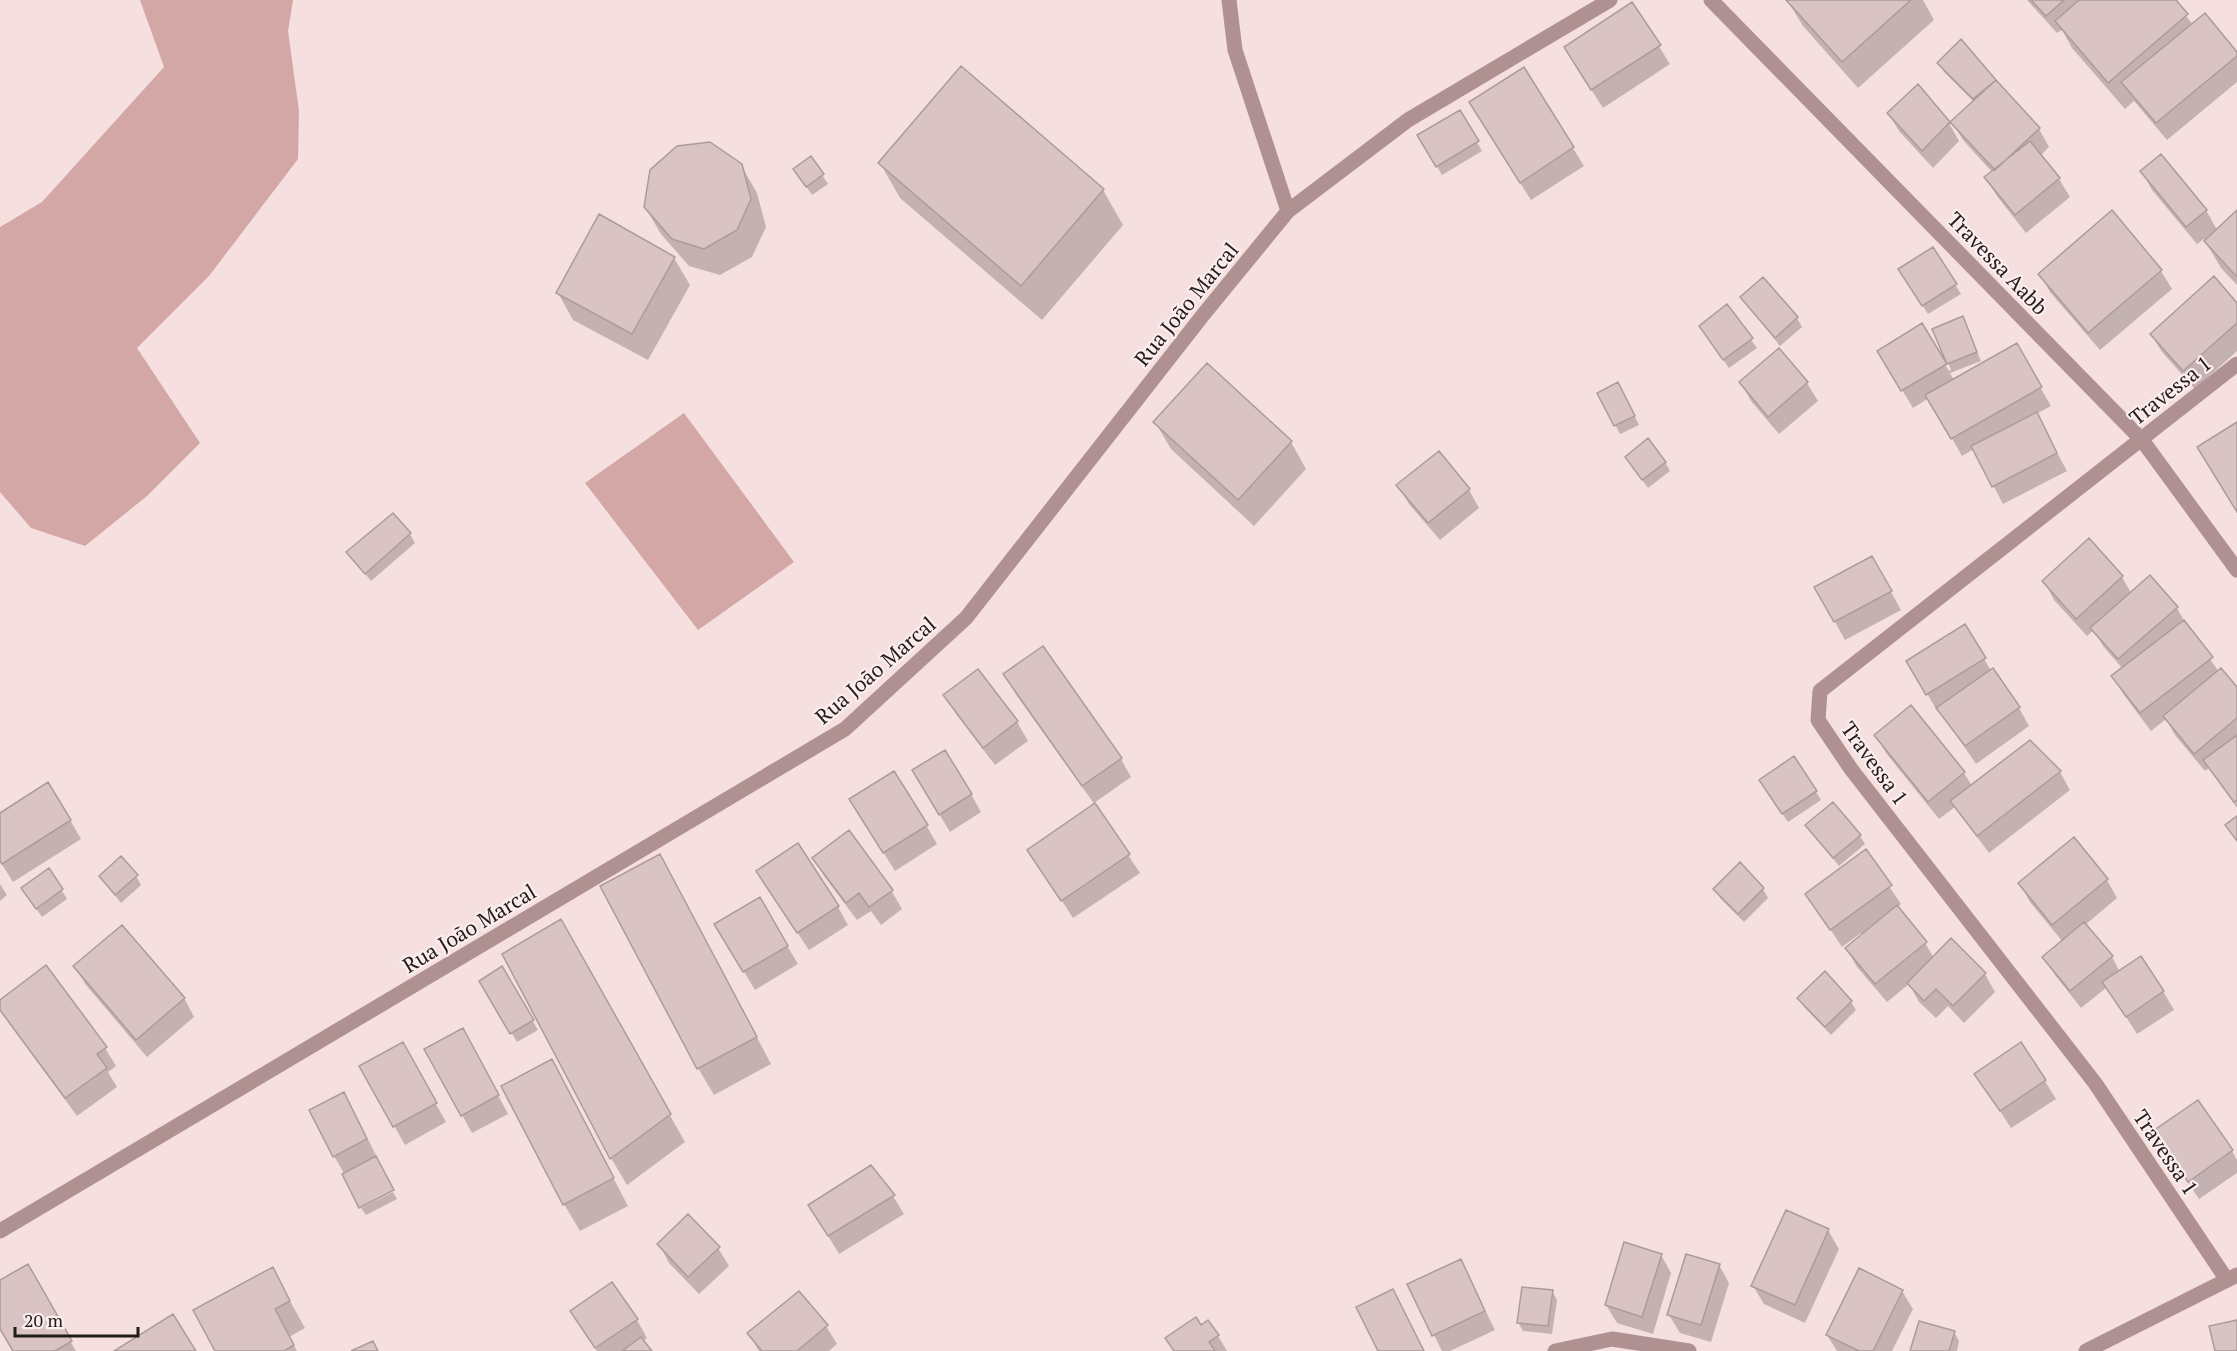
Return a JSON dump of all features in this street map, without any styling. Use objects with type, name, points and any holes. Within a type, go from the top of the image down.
[{"type":"street","points":[[1229,0],[1235,50],[1288,211]]},
{"type":"street","name":"Rua João Marcal","points":[[0,1231],[844,729],[966,618],[1203,315],[1288,211],[1408,120],[1610,0]]},
{"type":"street","name":"Travessa Aabb","points":[[1710,0],[2142,440],[2237,570]]},
{"type":"street","name":"Travessa 1","points":[[2232,1277],[2095,1083],[1851,769],[1818,720],[1820,691],[2237,364]]},
{"type":"street","points":[[2086,1351],[2232,1277]]},
{"type":"street","points":[[1555,1351],[1612,1339],[1689,1351]]},
{"type":"shaded area","points":[[140,0],[293,0],[288,31],[299,111],[298,159],[209,276],[137,348],[200,443],[147,496],[85,546],[31,528],[0,492],[0,227],[42,202],[164,67]]},
{"type":"shaded area","points":[[684,413],[794,562],[698,630],[585,483]]},
{"type":"building","points":[[1786,0],[1911,0],[1842,62]]},
{"type":"building","points":[[2031,0],[2064,0],[2046,16]]},
{"type":"building","points":[[2079,0],[2176,0],[2188,14],[2108,83],[2055,21]]},
{"type":"building","points":[[1632,2],[1661,45],[1591,90],[1564,47]]},
{"type":"building","points":[[2205,13],[2237,52],[2237,56],[2156,123],[2121,82]]},
{"type":"building","points":[[1961,39],[1996,80],[1973,99],[1937,63]]},
{"type":"building","points":[[961,66],[1104,189],[1021,286],[878,163]]},
{"type":"building","points":[[1524,67],[1574,147],[1520,183],[1469,102]]},
{"type":"building","points":[[1996,80],[2040,128],[1995,170],[1950,122]]},
{"type":"building","points":[[1918,84],[1950,122],[1922,151],[1887,113]]},
{"type":"building","points":[[1460,110],[1479,141],[1436,167],[1417,135]]},
{"type":"building","points":[[2030,141],[2060,178],[2015,215],[1984,177]]},
{"type":"building","points":[[710,142],[742,164],[751,199],[737,230],[704,249],[672,239],[644,207],[650,170],[677,146]]},
{"type":"building","points":[[2161,154],[2207,210],[2186,227],[2140,171]]},
{"type":"building","points":[[811,156],[824,174],[806,187],[793,169]]},
{"type":"building","points":[[2112,210],[2162,270],[2088,333],[2038,274]]},
{"type":"building","points":[[2237,210],[2237,277],[2204,241]]},
{"type":"building","points":[[599,214],[675,257],[632,334],[556,293]]},
{"type":"building","points":[[1933,247],[1957,284],[1922,306],[1898,269]]},
{"type":"building","points":[[2214,276],[2237,303],[2237,323],[2183,371],[2150,334]]},
{"type":"building","points":[[1763,277],[1798,317],[1775,338],[1740,297]]},
{"type":"building","points":[[1727,304],[1753,338],[1723,360],[1699,326]]},
{"type":"building","points":[[1963,316],[1977,352],[1947,364],[1932,329]]},
{"type":"building","points":[[1922,323],[1947,364],[1901,391],[1877,351]]},
{"type":"building","points":[[2017,343],[2042,387],[1951,439],[1925,395]]},
{"type":"building","points":[[1779,348],[1808,382],[1768,417],[1739,382]]},
{"type":"building","points":[[1207,363],[1292,441],[1238,500],[1153,422]]},
{"type":"building","points":[[1618,382],[1635,416],[1614,426],[1597,393]]},
{"type":"building","points":[[2037,412],[2057,453],[1992,487],[1971,446]]},
{"type":"building","points":[[2237,422],[2237,512],[2197,447]]},
{"type":"building","points":[[1648,438],[1666,462],[1642,480],[1625,457]]},
{"type":"building","points":[[1439,451],[1470,489],[1428,523],[1396,485]]},
{"type":"building","points":[[393,513],[411,533],[365,574],[346,552]]},
{"type":"building","points":[[2089,538],[2123,576],[2076,619],[2042,581]]},
{"type":"building","points":[[1872,556],[1892,591],[1834,622],[1814,587]]},
{"type":"building","points":[[2150,575],[2178,607],[2118,659],[2090,628]]},
{"type":"building","points":[[2184,620],[2213,657],[2140,713],[2111,676]]},
{"type":"building","points":[[1965,624],[1986,658],[1926,695],[1906,661]]},
{"type":"building","points":[[1043,646],[1122,758],[1082,786],[1003,674]]},
{"type":"building","points":[[1993,668],[2020,707],[1965,746],[1936,708]]},
{"type":"building","points":[[2221,668],[2237,687],[2237,718],[2194,754],[2163,716]]},
{"type":"building","points":[[978,669],[1018,721],[983,748],[943,695]]},
{"type":"building","points":[[1911,705],[1965,772],[1928,802],[1874,735]]},
{"type":"building","points":[[2237,735],[2237,800],[2234,802],[2203,760]]},
{"type":"building","points":[[2030,740],[2061,771],[1977,836],[1950,801]]},
{"type":"building","points":[[945,750],[972,794],[939,815],[912,770]]},
{"type":"building","points":[[1794,756],[1817,791],[1782,814],[1759,780]]},
{"type":"building","points":[[894,771],[928,825],[883,853],[849,799]]},
{"type":"building","points":[[48,782],[71,820],[2,864],[0,861],[0,813]]},
{"type":"building","points":[[1833,802],[1861,835],[1833,858],[1805,825]]},
{"type":"building","points":[[1095,803],[1130,854],[1061,901],[1027,850]]},
{"type":"building","points":[[2237,816],[2237,841],[2225,825]]},
{"type":"building","points":[[849,830],[893,890],[869,907],[859,893],[846,903],[812,858]]},
{"type":"building","points":[[2074,837],[2108,879],[2052,925],[2018,883]]},
{"type":"building","points":[[798,843],[839,906],[797,933],[756,871]]},
{"type":"building","points":[[1866,849],[1892,885],[1830,930],[1805,894]]},
{"type":"building","points":[[660,854],[757,1037],[697,1069],[600,886]]},
{"type":"building","points":[[121,856],[138,875],[115,895],[99,876]]},
{"type":"building","points":[[1740,862],[1764,888],[1738,914],[1713,889]]},
{"type":"building","points":[[49,868],[63,889],[36,909],[21,888]]},
{"type":"building","points":[[760,897],[788,946],[743,972],[714,924]]},
{"type":"building","points":[[1897,905],[1927,942],[1875,984],[1845,948]]},
{"type":"building","points":[[561,919],[671,1114],[610,1159],[502,954]]},
{"type":"building","points":[[2084,922],[2113,956],[2070,991],[2042,957]]},
{"type":"building","points":[[122,925],[185,998],[136,1040],[73,966]]},
{"type":"building","points":[[1951,938],[1986,973],[1953,1006],[1936,989],[1924,1001],[1907,983]]},
{"type":"building","points":[[2141,956],[2164,991],[2126,1017],[2102,982]]},
{"type":"building","points":[[46,965],[107,1047],[97,1054],[107,1068],[65,1098],[0,1010],[0,1000]]},
{"type":"building","points":[[502,966],[534,1020],[510,1034],[479,981]]},
{"type":"building","points":[[1825,971],[1852,1001],[1825,1027],[1797,998]]},
{"type":"building","points":[[463,1028],[499,1095],[461,1116],[424,1049]]},
{"type":"building","points":[[403,1042],[437,1103],[393,1127],[359,1066]]},
{"type":"building","points":[[2021,1042],[2046,1080],[2000,1111],[1974,1074]]},
{"type":"building","points":[[552,1059],[614,1178],[563,1205],[501,1086]]},
{"type":"building","points":[[344,1092],[367,1139],[333,1157],[309,1110]]},
{"type":"building","points":[[2198,1100],[2233,1150],[2188,1182],[2153,1131]]},
{"type":"building","points":[[376,1156],[394,1190],[359,1208],[342,1174]]},
{"type":"building","points":[[871,1165],[895,1195],[828,1236],[808,1205]]},
{"type":"building","points":[[1786,1210],[1829,1229],[1795,1305],[1751,1286]]},
{"type":"building","points":[[688,1214],[720,1247],[688,1277],[657,1244]]},
{"type":"building","points":[[1624,1242],[1662,1254],[1642,1317],[1605,1305]]},
{"type":"building","points":[[1686,1254],[1720,1264],[1701,1325],[1667,1315]]},
{"type":"building","points":[[1461,1259],[1485,1311],[1432,1336],[1407,1284]]},
{"type":"building","points":[[28,1264],[72,1341],[55,1351],[13,1351],[0,1329],[0,1280]]},
{"type":"building","points":[[273,1267],[290,1301],[275,1309],[294,1345],[284,1351],[215,1351],[193,1310]]},
{"type":"building","points":[[1859,1268],[1903,1290],[1873,1351],[1859,1351],[1826,1335]]},
{"type":"building","points":[[612,1282],[638,1319],[595,1348],[570,1311]]},
{"type":"building","points":[[1522,1287],[1553,1290],[1548,1326],[1517,1323]]},
{"type":"building","points":[[1393,1289],[1424,1351],[1378,1351],[1356,1307]]},
{"type":"building","points":[[799,1291],[828,1325],[797,1351],[762,1351],[747,1333]]},
{"type":"building","points":[[173,1314],[196,1351],[114,1351]]},
{"type":"building","points":[[1196,1317],[1201,1325],[1208,1320],[1219,1335],[1209,1342],[1215,1351],[1174,1351],[1165,1338]]},
{"type":"building","points":[[2237,1320],[2237,1351],[2215,1351],[2209,1326]]},
{"type":"building","points":[[1919,1321],[1955,1331],[1949,1351],[1910,1351]]},
{"type":"building","points":[[641,1337],[652,1351],[622,1351]]},
{"type":"building","points":[[373,1341],[378,1351],[351,1351]]}]
